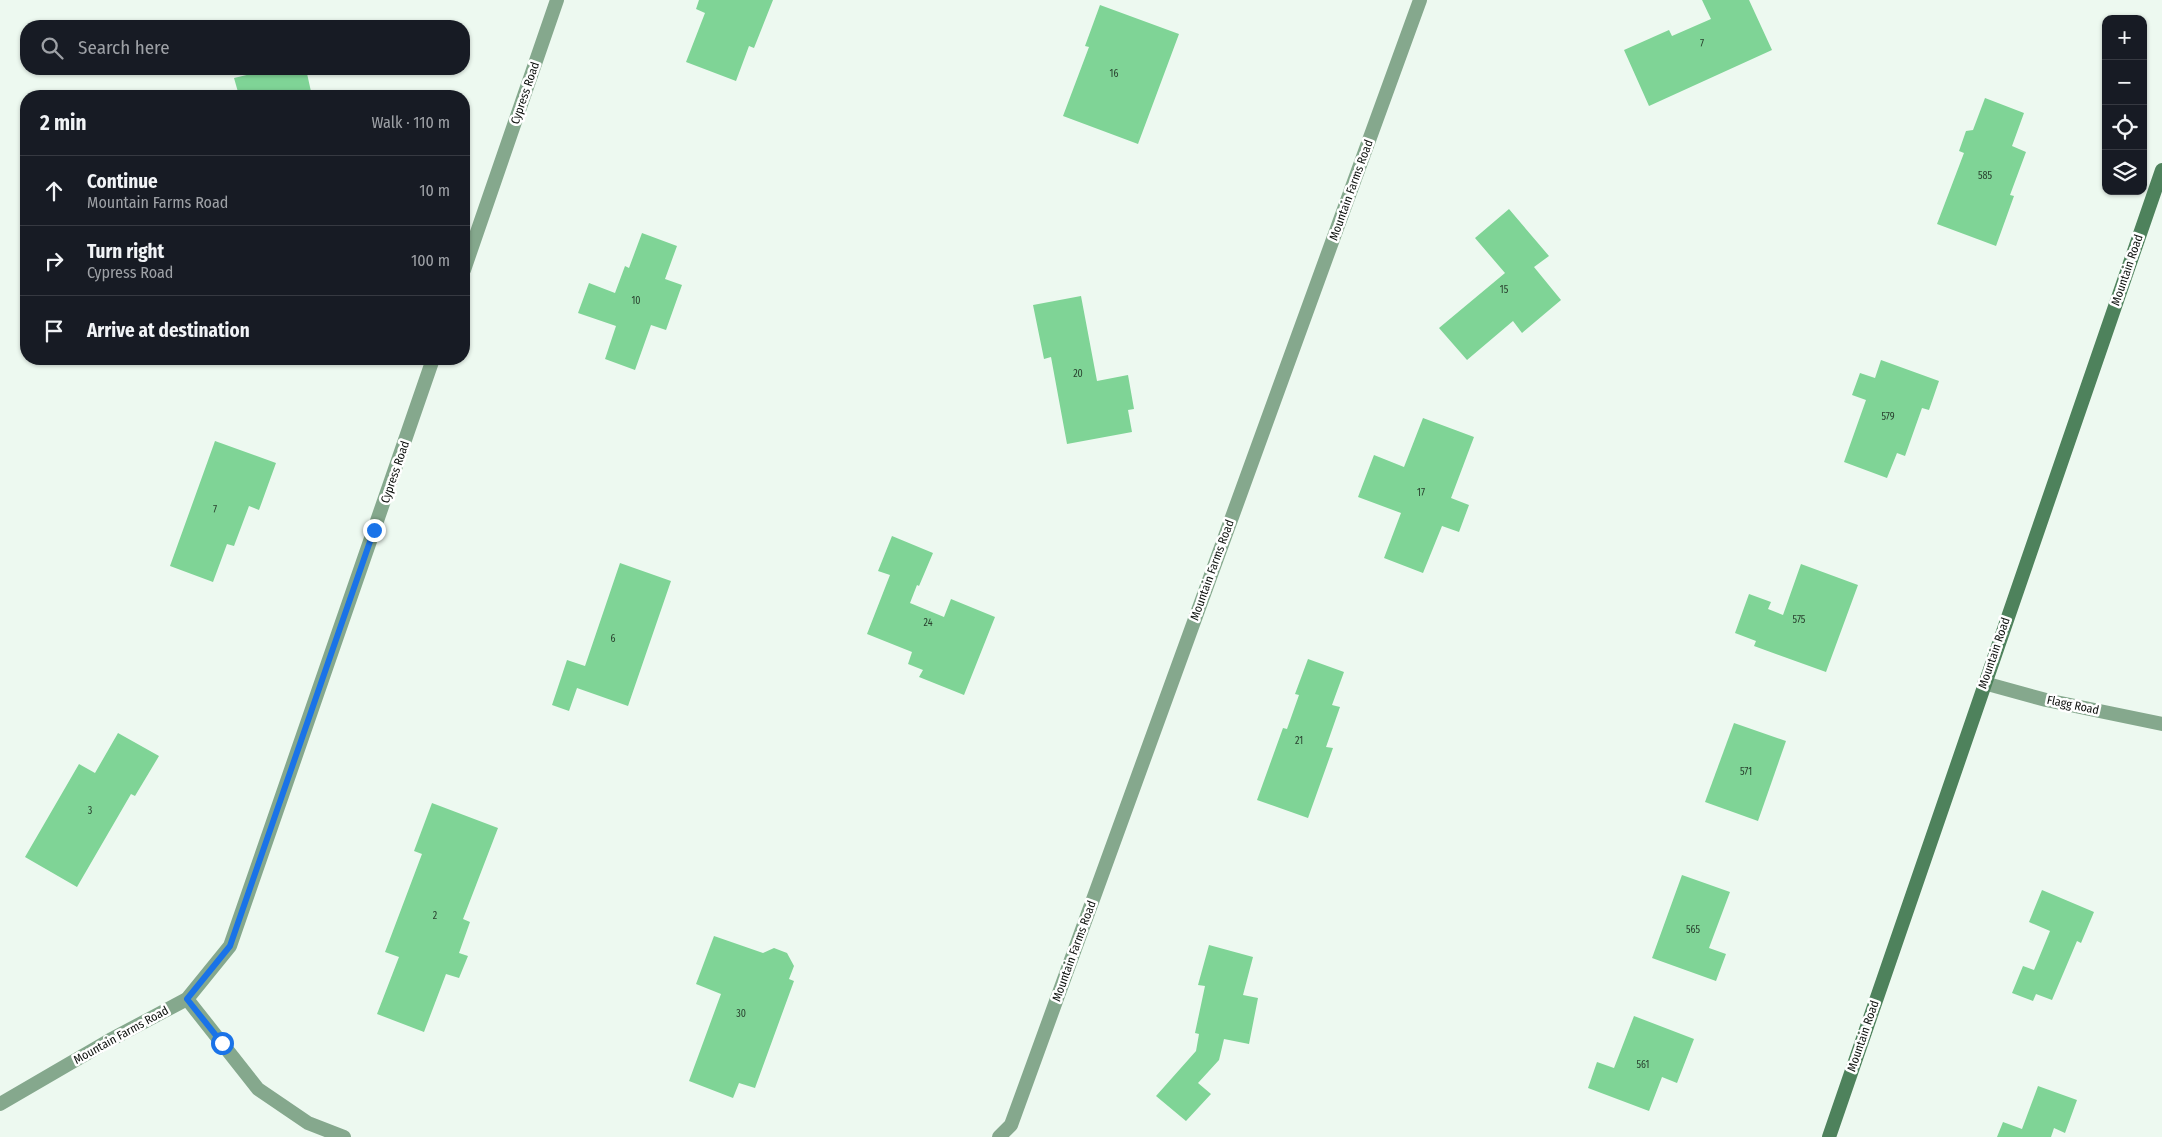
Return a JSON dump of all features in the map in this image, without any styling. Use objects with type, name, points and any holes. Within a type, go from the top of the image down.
[{"type":"main road","name":"Mountain Road","points":[[1829,1137],[2162,170]]},
{"type":"street","name":"Cypress Road","points":[[470,253],[557,0]]},
{"type":"street","name":"Mountain Farms Road","points":[[1000,1137],[1010,1125],[1014,1116],[1420,0]]},
{"type":"street","name":"Cypress Road","points":[[187,999],[230,946],[431,365]]},
{"type":"street","name":"Flagg Road","points":[[1984,683],[2046,700],[2162,724]]},
{"type":"street","name":"Mountain Farms Road","points":[[0,1104],[110,1040],[187,999]]},
{"type":"street","points":[[187,999],[258,1089],[308,1123],[344,1137]]},
{"type":"building","points":[[699,0],[773,0],[754,48],[749,46],[736,81],[686,62],[705,13],[696,9]]},
{"type":"building","points":[[1702,0],[1749,0],[1772,50],[1649,106],[1624,50],[1669,30],[1672,36],[1711,19]]},
{"type":"building","points":[[1100,5],[1179,34],[1138,144],[1063,116],[1089,47],[1085,46]]},
{"type":"building","points":[[247,75],[307,75],[311,90],[237,90],[234,78]]},
{"type":"building","points":[[1985,98],[2024,113],[2012,146],[2026,152],[2010,195],[2014,196],[1996,246],[1937,224],[1964,153],[1959,151],[1966,131],[1973,130]]},
{"type":"building","points":[[1509,209],[1549,256],[1534,267],[1561,300],[1522,333],[1513,321],[1467,360],[1439,328],[1505,273],[1475,238]]},
{"type":"building","points":[[642,233],[677,246],[665,279],[682,285],[666,330],[651,325],[635,370],[605,359],[616,326],[578,313],[589,283],[615,293],[625,266],[629,268]]},
{"type":"building","points":[[1081,296],[1097,381],[1128,375],[1134,409],[1128,410],[1132,432],[1067,444],[1051,357],[1044,359],[1033,305]]},
{"type":"building","points":[[1881,360],[1939,381],[1929,410],[1922,408],[1905,456],[1897,453],[1887,478],[1844,462],[1866,400],[1852,395],[1860,373],[1875,378]]},
{"type":"building","points":[[1423,418],[1474,437],[1451,498],[1469,505],[1459,532],[1442,526],[1423,573],[1384,558],[1401,513],[1358,497],[1374,455],[1404,467]]},
{"type":"building","points":[[215,441],[276,463],[259,510],[249,506],[234,546],[227,544],[213,582],[170,566]]},
{"type":"building","points":[[892,536],[933,553],[910,603],[944,617],[951,599],[995,617],[964,695],[919,677],[923,670],[908,664],[912,652],[867,634],[890,575],[878,571]]},
{"type":"building","points":[[620,563],[671,581],[628,706],[577,688],[569,711],[552,705],[567,660],[585,666]]},
{"type":"building","points":[[1801,564],[1858,585],[1826,672],[1754,646],[1756,641],[1735,633],[1749,594],[1771,602],[1768,609],[1783,615]]},
{"type":"building","points":[[1308,659],[1344,672],[1332,705],[1340,707],[1326,747],[1333,748],[1308,818],[1257,800],[1283,728],[1287,729],[1299,695],[1295,694]]},
{"type":"building","points":[[1734,723],[1786,741],[1758,821],[1705,802]]},
{"type":"building","points":[[118,733],[159,756],[135,796],[131,794],[77,887],[25,857],[79,764],[95,773]]},
{"type":"building","points":[[432,803],[498,828],[463,919],[470,922],[459,953],[468,956],[459,978],[446,974],[424,1032],[377,1014],[399,957],[385,952],[422,854],[414,851]]},
{"type":"building","points":[[1682,875],[1730,892],[1709,948],[1726,954],[1716,981],[1652,958]]},
{"type":"building","points":[[2042,890],[2094,912],[2081,943],[2077,941],[2052,1000],[2036,994],[2033,1001],[2012,993],[2023,966],[2034,970],[2050,931],[2029,922]]},
{"type":"building","points":[[714,936],[763,953],[774,948],[787,953],[794,966],[789,979],[794,981],[755,1088],[739,1083],[733,1098],[689,1081],[721,994],[696,984]]},
{"type":"building","points":[[1209,945],[1253,957],[1243,995],[1258,998],[1249,1044],[1224,1039],[1219,1060],[1198,1083],[1211,1094],[1186,1121],[1156,1096],[1196,1051],[1199,1034],[1195,1033],[1205,986],[1198,985]]},
{"type":"building","points":[[1634,1016],[1694,1039],[1677,1083],[1662,1077],[1649,1111],[1588,1088],[1597,1062],[1614,1068]]},
{"type":"building","points":[[2038,1086],[2077,1100],[2065,1133],[2054,1128],[2051,1137],[1997,1137],[2003,1122],[2022,1129]]},
{"type":"route","points":[[222,1043],[187,999],[230,946],[374,530]]}]
